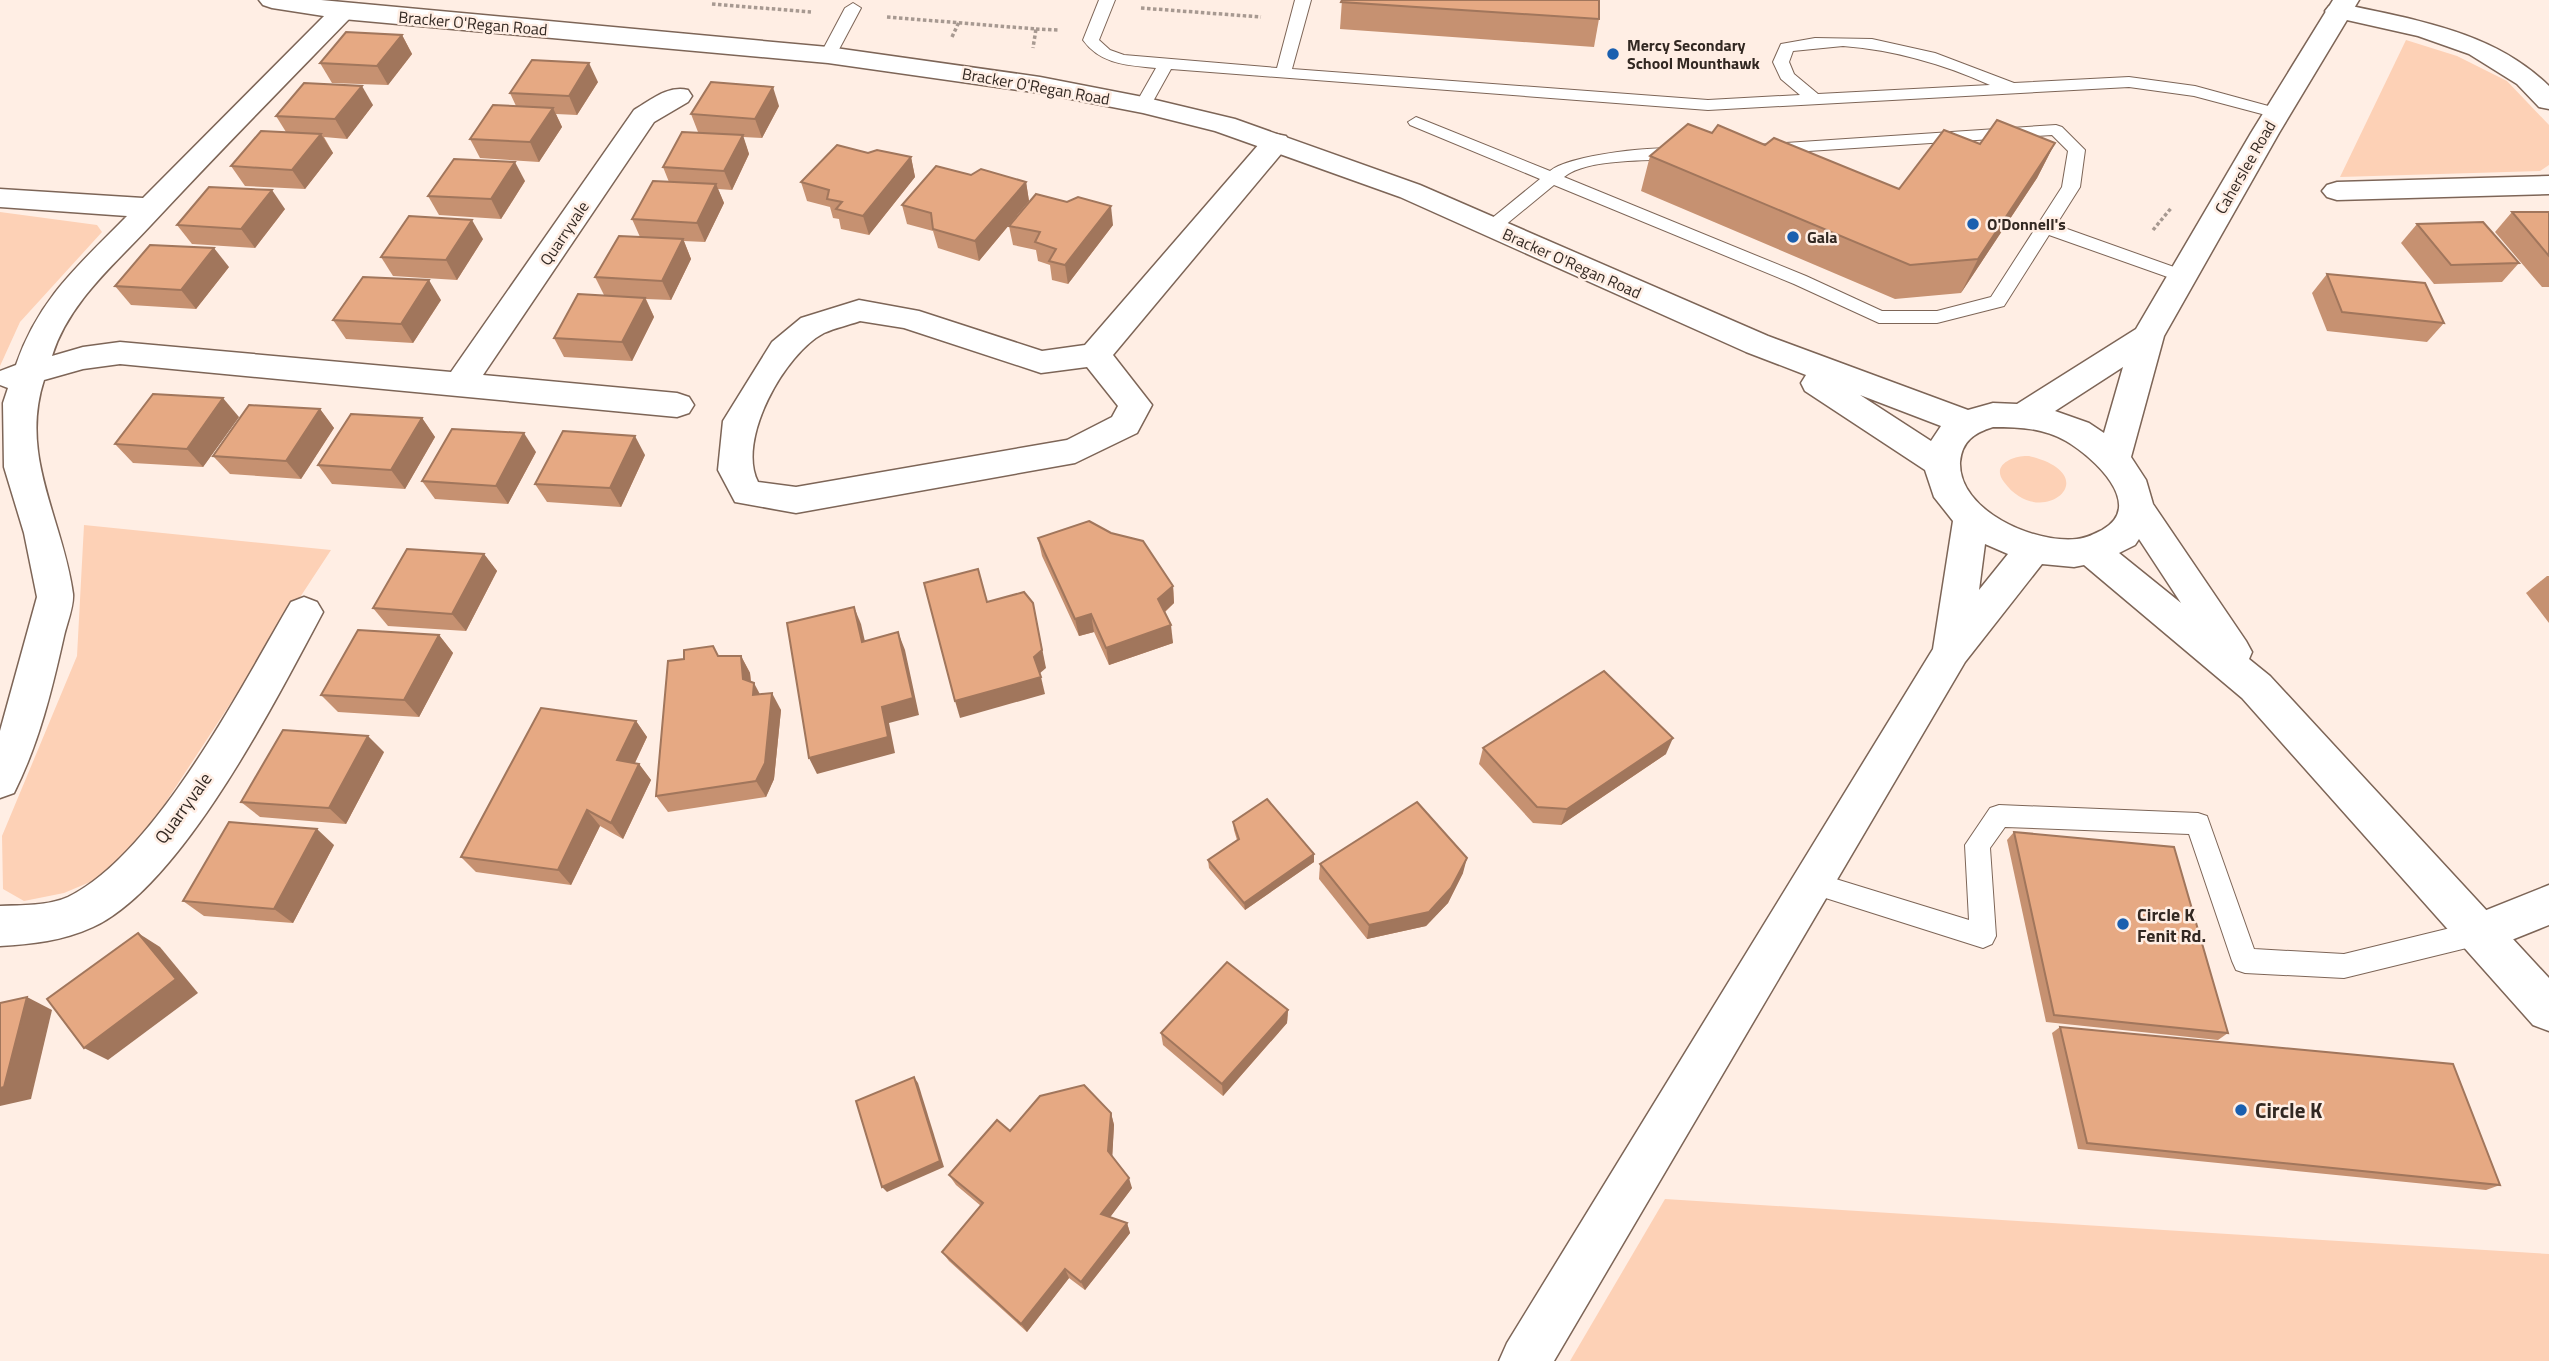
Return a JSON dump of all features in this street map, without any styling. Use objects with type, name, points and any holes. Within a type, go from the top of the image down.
[{"type":"main road","name":"Bracker O'Regan Road","points":[[272,0],[344,11],[828,55],[1040,85],[1143,104],[1226,125],[1409,191],[1757,344]]},
{"type":"main road","points":[[2420,30],[2431,3]]},
{"type":"main road","points":[[2342,6],[2420,30],[2446,35],[2489,52],[2528,77],[2549,101]]},
{"type":"main road","name":"Caherslee Road","points":[[2114,457],[2148,336],[2342,6]]},
{"type":"main road","points":[[0,781],[26,715],[55,597],[42,533],[21,467],[20,403],[41,340],[63,301],[150,208],[344,11]]},
{"type":"main road","name":"Quarryvale","points":[[461,383],[644,116],[678,96]]},
{"type":"main road","points":[[1095,355],[1135,405],[1125,425],[1075,451],[796,500],[747,494],[734,470],[740,421],[783,350],[811,326],[859,310],[908,318],[1041,362],[1095,355],[1276,142]]},
{"type":"main road","points":[[2337,191],[2549,185]]},
{"type":"main road","points":[[0,198],[150,208]]},
{"type":"main road","name":"Caherslee Road","points":[[2024,415],[2148,336]]},
{"type":"main road","points":[[1757,344],[1968,423]]},
{"type":"main road","points":[[1757,344],[1940,463]]},
{"type":"main road","points":[[0,381],[83,358],[120,353],[677,405]]},
{"type":"main road","points":[[2137,508],[2131,527],[2115,542],[2092,551],[2064,553],[2033,549],[2000,537],[1971,518],[1948,491],[1940,463],[1948,439],[1968,423],[1993,415],[2024,415],[2057,423],[2088,437],[2114,457],[2132,482],[2137,508],[2256,687]]},
{"type":"main road","points":[[1952,652],[1971,518]]},
{"type":"main road","points":[[1525,1361],[1952,652],[2033,549]]},
{"type":"main road","points":[[2092,551],[2256,687],[2549,1010]]},
{"type":"main road","name":"Quarryvale","points":[[0,926],[43,923],[87,909],[138,868],[201,787],[304,612]]},
{"type":"main road","points":[[2479,933],[2549,905]]},
{"type":"lane","points":[[1107,0],[1091,40],[1096,49],[1104,56],[1166,64],[1708,105],[2129,82],[2195,91],[2277,113]]},
{"type":"lane","points":[[1284,71],[1303,0]]},
{"type":"lane","points":[[828,55],[853,8]]},
{"type":"lane","points":[[1815,100],[1787,76],[1781,62],[1786,47],[1836,39],[1867,41],[1934,58],[1981,74],[2012,89]]},
{"type":"lane","points":[[1143,104],[1166,64]]},
{"type":"lane","points":[[1416,122],[1800,280],[1880,317],[1937,317],[1997,302],[2071,187],[2077,150],[2056,131],[1745,150]]},
{"type":"lane","points":[[1492,227],[1563,169],[1595,160],[1690,153]]},
{"type":"lane","points":[[2045,227],[2182,276]]},
{"type":"lane","points":[[1813,883],[1983,936],[1977,845],[1999,816],[2198,824],[2245,961],[2344,966],[2479,933]]},
{"type":"path","points":[[1132,7],[1266,17]]},
{"type":"path","points":[[1035,29],[1043,30]]},
{"type":"shaded area","points":[[2406,40],[2457,56],[2507,81],[2549,125],[2549,165],[2540,171],[2340,177]]},
{"type":"shaded area","points":[[0,212],[97,225],[102,232],[20,322],[0,366]]},
{"type":"shaded area","points":[[2029,456],[2052,465],[2064,475],[2066,486],[2060,495],[2049,501],[2035,502],[2019,496],[2004,482],[2000,476],[2002,466],[2011,459]]},
{"type":"shaded area","points":[[84,525],[331,550],[139,843],[102,877],[64,893],[24,901],[3,889],[2,836],[77,656]]},
{"type":"shaded area","points":[[1665,1199],[2549,1254],[2549,1361],[1570,1361]]},
{"type":"building","points":[[1599,0],[1599,19],[1341,2]]},
{"type":"building","points":[[346,32],[402,35],[377,66],[320,63]]},
{"type":"building","points":[[532,60],[589,63],[569,96],[510,93]]},
{"type":"building","points":[[711,82],[773,87],[755,119],[691,114]]},
{"type":"building","points":[[304,83],[362,86],[335,119],[276,116]]},
{"type":"building","points":[[493,105],[553,108],[530,142],[470,139]]},
{"type":"building","points":[[1997,120],[2055,143],[1978,259],[1910,265],[1650,156],[1688,124],[1712,133],[1718,125],[1765,145],[1774,138],[1899,189],[1944,130],[1980,144]]},
{"type":"building","points":[[261,131],[321,134],[292,170],[231,166]]},
{"type":"building","points":[[682,132],[743,135],[724,171],[663,167]]},
{"type":"building","points":[[837,145],[868,153],[877,150],[911,157],[863,216],[836,209],[842,202],[827,199],[829,190],[801,182]]},
{"type":"building","points":[[454,159],[515,162],[491,199],[428,196]]},
{"type":"building","points":[[936,166],[971,175],[981,169],[1026,182],[975,241],[933,229],[931,213],[902,205]]},
{"type":"building","points":[[653,181],[716,184],[697,223],[632,219]]},
{"type":"building","points":[[209,187],[272,190],[241,229],[177,225]]},
{"type":"building","points":[[1036,194],[1067,202],[1078,197],[1111,206],[1065,265],[1049,261],[1056,249],[1035,242],[1040,232],[1009,226]]},
{"type":"building","points":[[2512,212],[2549,212],[2549,256]]},
{"type":"building","points":[[409,216],[472,220],[446,260],[381,257]]},
{"type":"building","points":[[2483,222],[2519,263],[2451,265],[2417,224]]},
{"type":"building","points":[[619,236],[683,239],[662,281],[595,277]]},
{"type":"building","points":[[150,245],[214,248],[181,290],[115,286]]},
{"type":"building","points":[[2327,274],[2425,283],[2444,323],[2342,312]]},
{"type":"building","points":[[363,277],[429,280],[401,324],[333,320]]},
{"type":"building","points":[[578,294],[645,298],[622,342],[554,338]]},
{"type":"building","points":[[153,394],[223,398],[187,449],[115,444]]},
{"type":"building","points":[[249,405],[320,409],[286,461],[213,456]]},
{"type":"building","points":[[351,414],[422,418],[391,470],[318,465]]},
{"type":"building","points":[[452,429],[524,433],[496,486],[422,481]]},
{"type":"building","points":[[563,431],[635,436],[610,488],[535,484]]},
{"type":"building","points":[[1089,521],[1111,533],[1143,541],[1173,586],[1158,599],[1171,625],[1106,648],[1091,614],[1075,619],[1038,538]]},
{"type":"building","points":[[407,549],[484,554],[452,614],[373,608]]},
{"type":"building","points":[[978,569],[987,602],[1024,592],[1033,603],[1042,650],[1034,657],[1041,677],[955,701],[924,583]]},
{"type":"building","points":[[854,607],[862,642],[898,632],[913,698],[882,707],[888,737],[809,758],[787,623]]},
{"type":"building","points":[[358,630],[439,635],[404,700],[321,695]]},
{"type":"building","points":[[713,646],[718,656],[741,656],[743,679],[754,683],[753,695],[772,693],[765,763],[756,781],[656,796],[668,661],[684,659],[684,650]]},
{"type":"building","points":[[1604,671],[1673,738],[1567,809],[1537,807],[1483,748]]},
{"type":"building","points":[[541,708],[636,721],[617,760],[639,764],[611,823],[587,810],[558,870],[461,857]]},
{"type":"building","points":[[283,730],[368,736],[329,808],[241,802]]},
{"type":"building","points":[[1267,799],[1314,854],[1244,903],[1208,860],[1239,839],[1233,822]]},
{"type":"building","points":[[1417,802],[1467,858],[1451,888],[1429,912],[1369,925],[1320,864]]},
{"type":"building","points":[[229,822],[317,829],[274,909],[183,901]]},
{"type":"building","points":[[2014,832],[2174,847],[2228,1033],[2054,1015]]},
{"type":"building","points":[[138,933],[176,979],[84,1048],[47,999]]},
{"type":"building","points":[[1227,962],[1288,1010],[1222,1084],[1161,1033]]},
{"type":"building","points":[[27,997],[4,1087],[0,1088],[0,1003]]},
{"type":"building","points":[[2060,1027],[2453,1064],[2500,1185],[2087,1143]]},
{"type":"building","points":[[914,1077],[940,1161],[882,1187],[856,1101]]},
{"type":"building","points":[[1084,1085],[1111,1113],[1108,1151],[1129,1178],[1101,1214],[1127,1223],[1081,1282],[1065,1269],[1021,1324],[942,1252],[983,1203],[949,1175],[997,1120],[1010,1131],[1040,1096]]},
{"type":"place","name":"Mercy Secondary School Mounthawk","points":[[1613,54]]},
{"type":"place","name":"O'Donnell's","points":[[1973,224]]},
{"type":"place","name":"Gala","points":[[1793,237]]},
{"type":"place","name":"Circle K Fenit Rd.","points":[[2123,924]]},
{"type":"place","name":"Circle K","points":[[2241,1110]]}]
